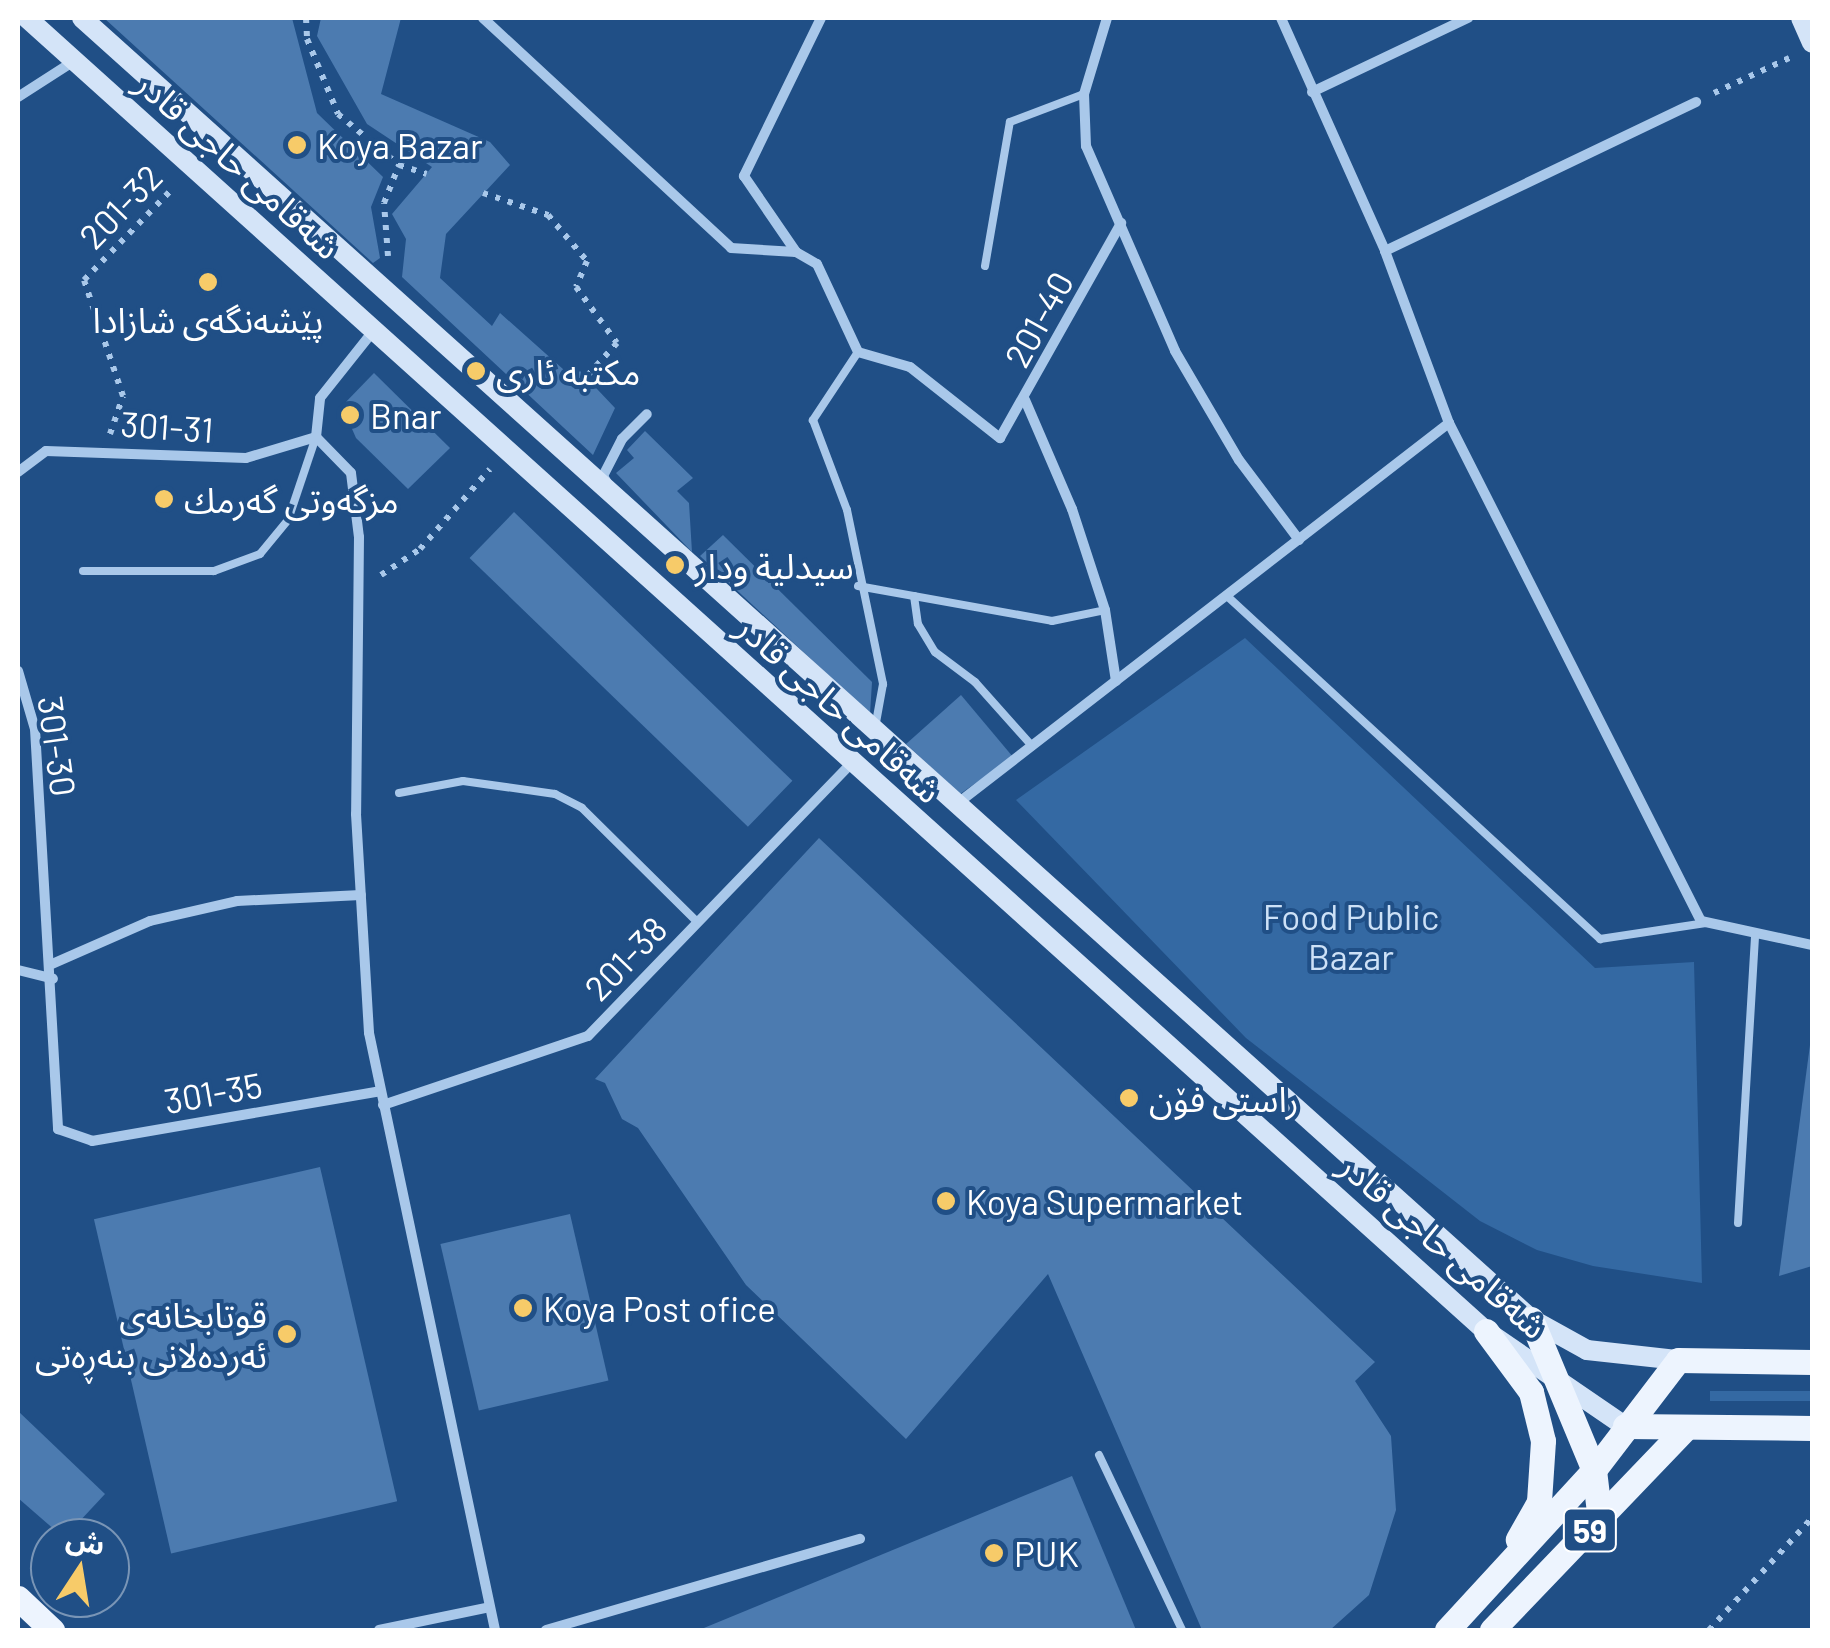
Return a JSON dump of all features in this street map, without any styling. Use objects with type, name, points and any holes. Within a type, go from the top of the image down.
[{"type":"main road","name":"شەقامی حاجی قادر","points":[[27,18],[1486,1331],[1624,1426]]},
{"type":"main road","name":"شەقامی حاجی قادر","points":[[82,18],[1531,1319],[1587,1350],[1678,1360]]},
{"type":"main road","points":[[1801,18],[1804,49]]},
{"type":"main road","points":[[1531,1319],[1564,1387],[1594,1470],[1600,1520]]},
{"type":"main road","points":[[1486,1331],[1531,1392],[1543,1441],[1539,1502],[1487,1592]]},
{"type":"main road","points":[[1594,1470],[1678,1360],[1812,1362]]},
{"type":"main road","points":[[1624,1426],[1812,1428]]},
{"type":"main road","name":"59","points":[[1492,1630],[1685,1429]]},
{"type":"main road","name":"59","points":[[1447,1630],[1487,1592],[1594,1470]]},
{"type":"main road","points":[[18,1598],[52,1630]]},
{"type":"street","points":[[483,18],[730,248],[796,252]]},
{"type":"street","points":[[821,18],[744,176],[796,252],[817,264],[858,352]]},
{"type":"street","points":[[1107,18],[1084,94],[1086,146],[1206,408],[1299,540]]},
{"type":"street","points":[[1281,18],[1386,250],[1449,424],[1706,923],[1755,937],[1812,945]]},
{"type":"street","points":[[1312,92],[1468,18]]},
{"type":"street","points":[[18,98],[75,60]]},
{"type":"street","points":[[1386,250],[1696,102]]},
{"type":"street","name":"201-40","points":[[858,352],[910,367],[1000,438],[1025,400],[1121,224]]},
{"type":"street","points":[[374,330],[320,398],[316,437],[351,473],[360,580],[360,895],[380,1091],[496,1630]]},
{"type":"street","points":[[1025,400],[1072,509],[1105,610],[1116,681]]},
{"type":"street","points":[[614,495],[603,476],[622,439],[647,414]]},
{"type":"street","points":[[958,803],[1449,424]]},
{"type":"street","name":"301-31","points":[[18,472],[46,452],[105,449],[246,458],[316,437]]},
{"type":"street","name":"301-30","points":[[18,671],[35,728],[53,979],[52,1096],[58,1128]]},
{"type":"street","name":"201-38","points":[[383,1105],[588,1036],[852,763]]},
{"type":"street","points":[[52,964],[150,921],[237,901],[360,895]]},
{"type":"street","points":[[18,970],[53,979]]},
{"type":"street","name":"301-35","points":[[58,1128],[92,1141],[380,1091]]},
{"type":"street","points":[[546,1630],[860,1539]]},
{"type":"street","points":[[379,1630],[490,1607]]},
{"type":"lane","points":[[986,266],[1010,122],[1084,94]]},
{"type":"lane","points":[[858,352],[813,420],[847,510],[858,586],[883,684],[874,730]]},
{"type":"lane","points":[[83,571],[214,570],[260,554],[288,520],[316,437]]},
{"type":"lane","points":[[858,586],[1052,621],[1105,610]]},
{"type":"lane","points":[[914,596],[918,624],[934,652],[976,682],[1032,746]]},
{"type":"lane","points":[[1227,596],[1600,939],[1706,923]]},
{"type":"lane","points":[[399,793],[463,782],[555,794],[582,808],[696,922]]},
{"type":"lane","points":[[1738,1222],[1755,937]]},
{"type":"lane","points":[[1099,1455],[1182,1630]]},
{"type":"path","points":[[306,18],[307,39],[338,114],[399,165],[427,174]]},
{"type":"path","points":[[1696,102],[1804,49]]},
{"type":"path","points":[[379,284],[389,280],[384,203],[399,165]]},
{"type":"path","name":"201-32","points":[[105,449],[124,396],[84,280],[193,167]]},
{"type":"path","points":[[483,194],[548,216],[587,261],[576,287],[618,343],[586,376]]},
{"type":"path","points":[[360,580],[385,574],[420,548],[507,450]]},
{"type":"path","points":[[1709,1630],[1812,1518]]},
{"type":"green space","name":"Food Public Bazar","points":[[1245,638],[1595,968],[1694,962],[1702,1283],[1593,1266],[1537,1250],[1480,1221],[1246,1038],[1016,800]]},
{"type":"green space","points":[[1710,1391],[1812,1391],[1812,1401],[1710,1401]]},
{"type":"building","name":"Koya Bazar","points":[[104,18],[292,18],[317,113],[383,177],[371,207],[380,258],[373,263]]},
{"type":"building","name":"Koya Bazar","points":[[321,18],[401,18],[381,94],[490,142],[510,165],[446,234],[440,278],[492,326],[500,313],[573,378],[580,371],[615,408],[593,455],[402,277],[406,239],[392,214],[432,167],[367,124],[317,36]]},
{"type":"building","points":[[374,373],[450,448],[408,489],[356,438],[342,406]]},
{"type":"building","points":[[645,431],[693,478],[677,491],[689,503],[692,552],[616,473],[634,458],[627,450]]},
{"type":"building","points":[[514,512],[792,781],[748,827],[470,558]]},
{"type":"building","points":[[723,535],[872,682],[870,714],[700,556]]},
{"type":"building","points":[[961,695],[1013,757],[960,794],[906,744]]},
{"type":"building","name":"Koya Supermarket","points":[[819,838],[1375,1362],[1355,1381],[1391,1436],[1396,1510],[1369,1595],[1330,1630],[1202,1630],[1048,1274],[906,1439],[746,1285],[638,1128],[622,1119],[605,1083],[595,1079]]},
{"type":"building","points":[[1810,1045],[1812,1266],[1779,1276]]},
{"type":"building","points":[[320,1167],[397,1501],[171,1553],[94,1219]]},
{"type":"building","name":"Koya Post ofice","points":[[570,1214],[608,1381],[479,1411],[440,1244]]},
{"type":"building","points":[[18,1411],[105,1494],[83,1518],[41,1518],[18,1498]]},
{"type":"building","name":"PUK","points":[[1072,1476],[1136,1630],[699,1630]]},
{"type":"place","name":"Koya Bazar","points":[[297,145]]},
{"type":"place","name":"پێشەنگەی شازادا","points":[[208,282]]},
{"type":"place","name":"مكتبە ئارى","points":[[476,371]]},
{"type":"place","name":"Bnar","points":[[350,415]]},
{"type":"place","name":"مزگه‌وتی گه‌رمك","points":[[164,499]]},
{"type":"place","name":"سيدلية ودار","points":[[675,565]]},
{"type":"place","name":"راستى فۆن","points":[[1129,1098]]},
{"type":"place","name":"Koya Supermarket","points":[[946,1201]]},
{"type":"place","name":"Koya Post ofice","points":[[523,1308]]},
{"type":"place","name":"قوتابخانه‌ی ئه‌رده‌لانی بنه‌ڕه‌تی","points":[[287,1334]]},
{"type":"place","name":"PUK","points":[[994,1553]]}]
